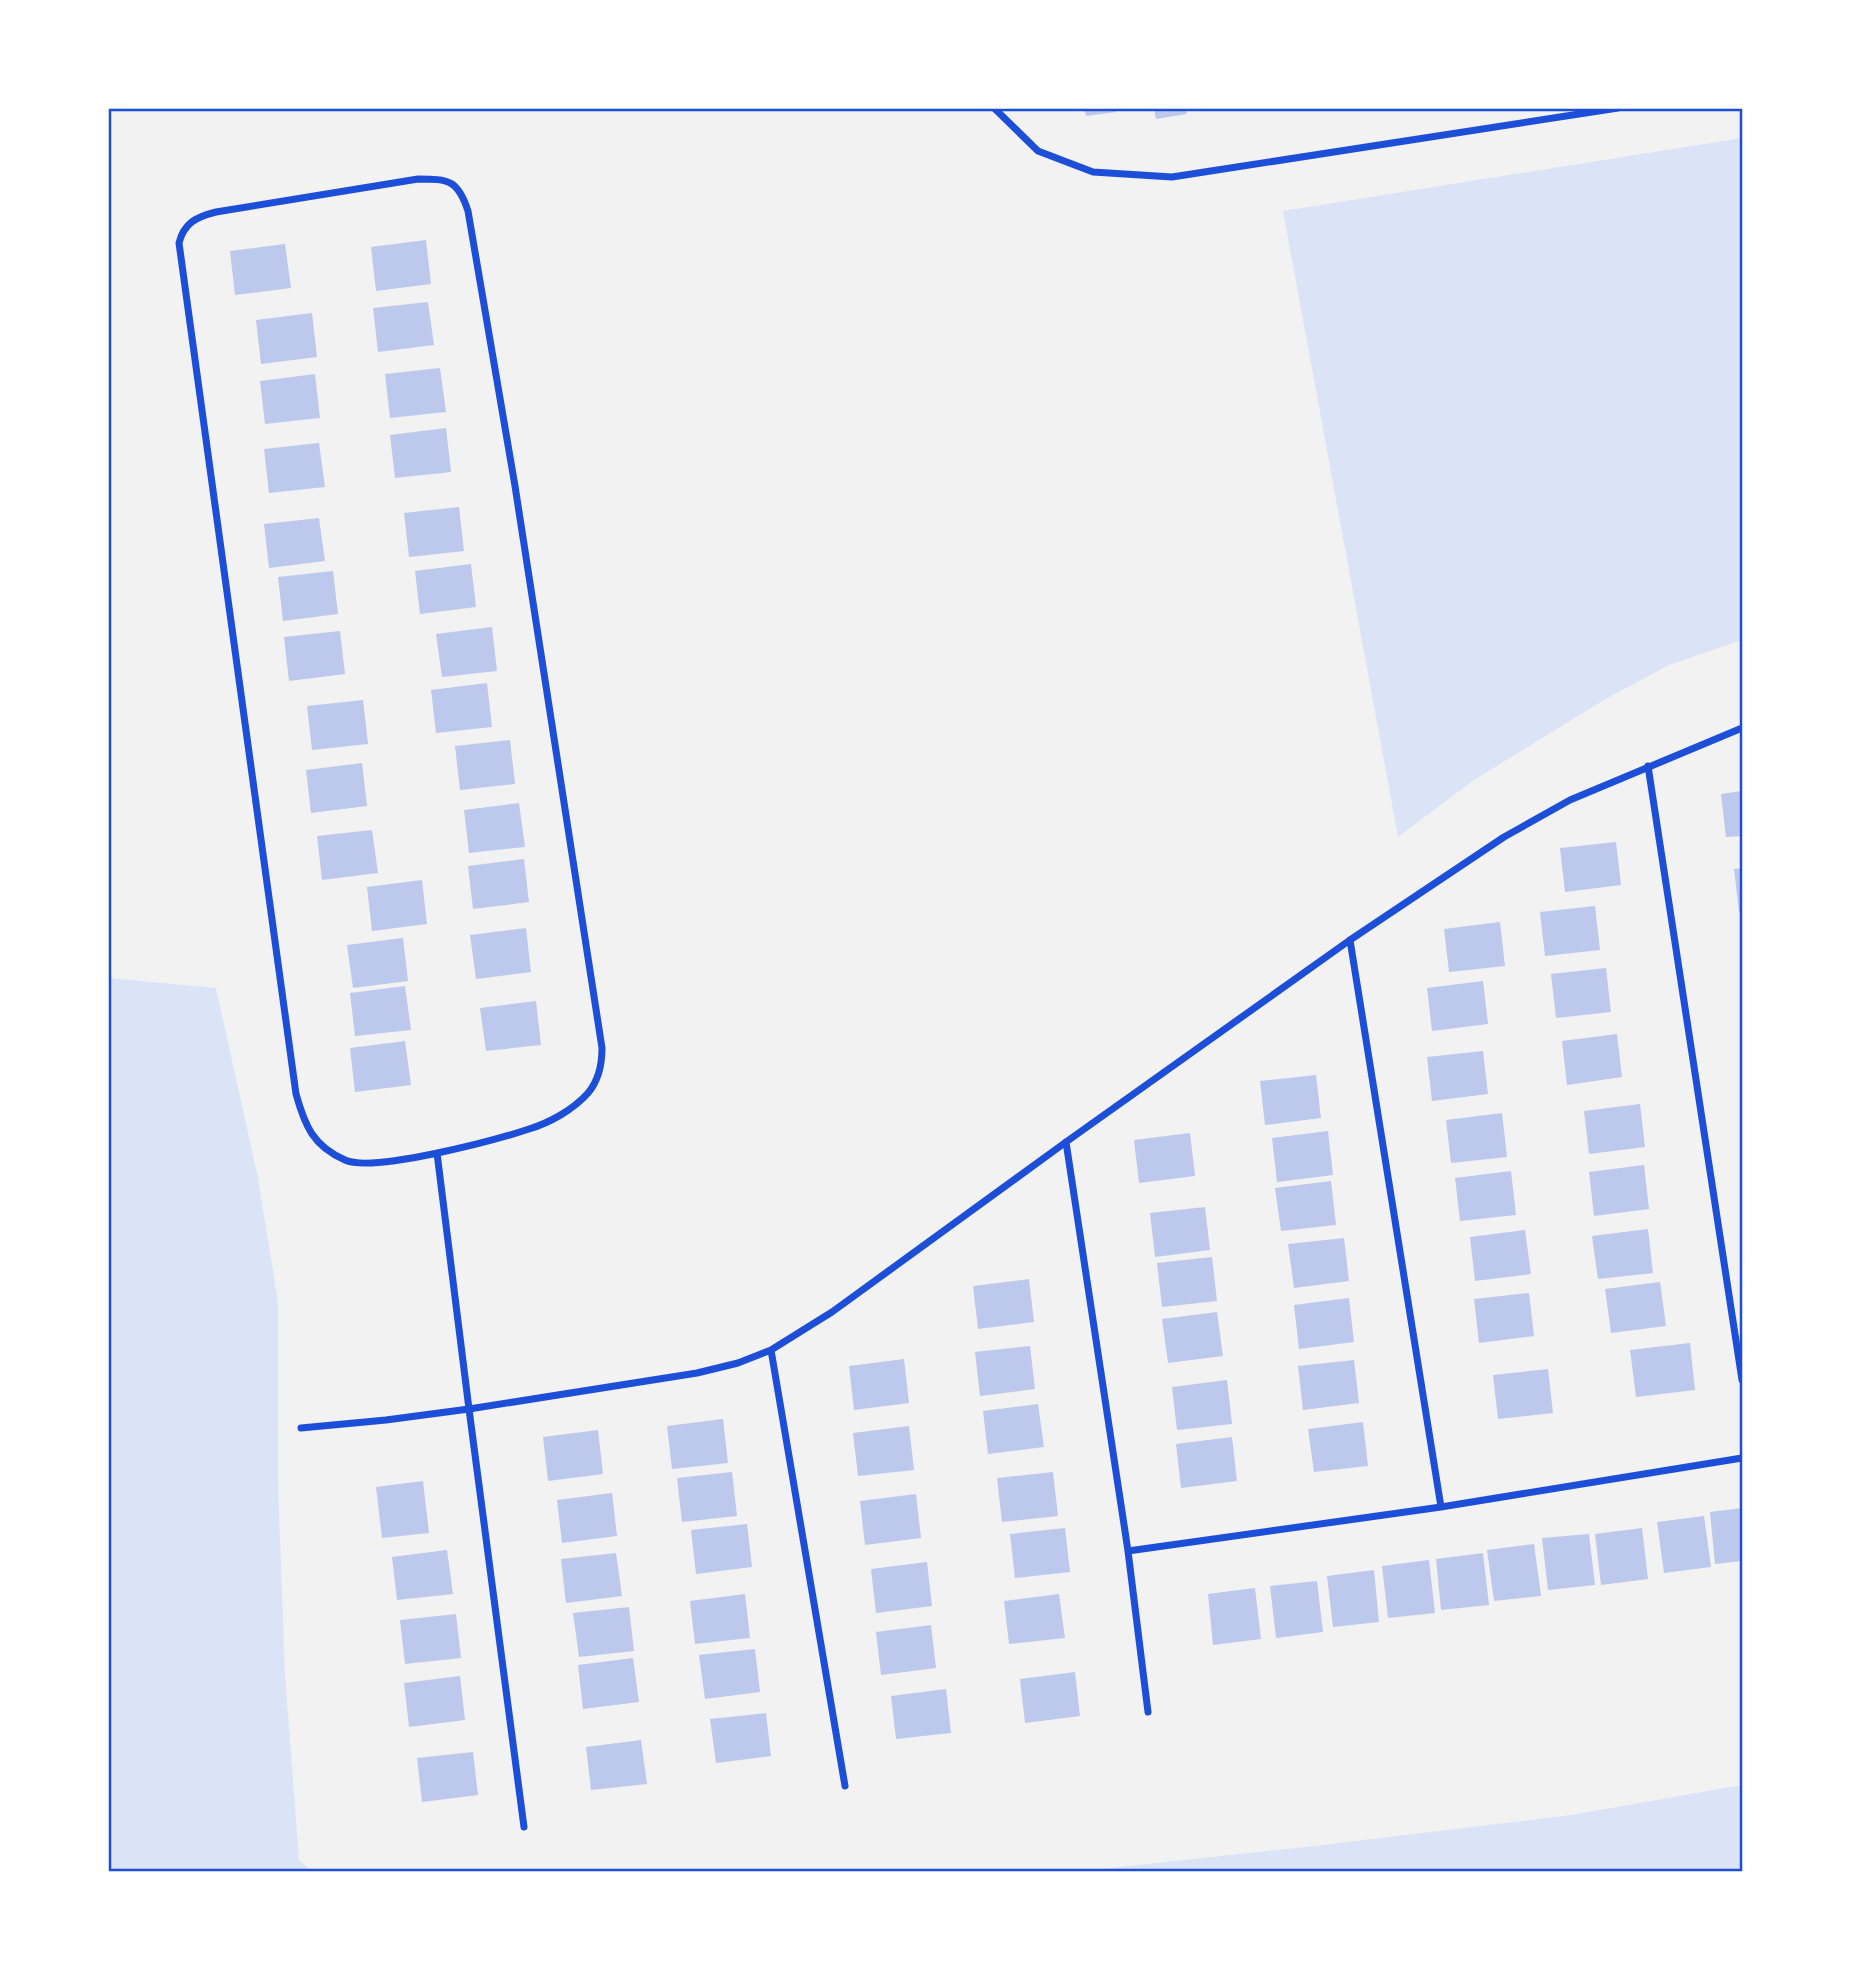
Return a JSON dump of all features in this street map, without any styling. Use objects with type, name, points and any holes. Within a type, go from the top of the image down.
[{"type":"street","points":[[994,108],[1038,151],[1093,172],[1172,177],[1618,108]]},
{"type":"street","points":[[429,179],[455,186],[462,194],[468,211],[515,486],[602,1048],[599,1076],[588,1093],[567,1111],[530,1129],[437,1153],[376,1164],[347,1161],[323,1147],[305,1125],[301,1112],[296,1094],[179,251],[184,229],[188,223],[203,215],[429,179]]},
{"type":"street","points":[[302,1428],[469,1409],[697,1373],[738,1363],[771,1350],[832,1312],[1350,940],[1504,837],[1570,800],[1742,728]]},
{"type":"street","points":[[1648,766],[1742,1380]]},
{"type":"street","points":[[1350,940],[1441,1507]]},
{"type":"street","points":[[1066,1142],[1128,1551],[1148,1712]]},
{"type":"street","points":[[437,1153],[524,1827]]},
{"type":"street","points":[[771,1350],[845,1786]]},
{"type":"street","points":[[1128,1551],[1441,1507],[1742,1458]]},
{"type":"shaded area","points":[[1742,138],[1742,640],[1669,665],[1604,700],[1474,780],[1398,837],[1283,211]]},
{"type":"shaded area","points":[[108,978],[216,988],[258,1178],[278,1302],[278,1484],[285,1674],[299,1860],[312,1871],[109,1871]]},
{"type":"shaded area","points":[[1742,1785],[1742,1871],[1083,1871],[1571,1815]]},
{"type":"building","points":[[1084,108],[1115,108],[1116,112],[1086,116]]},
{"type":"building","points":[[1154,108],[1186,108],[1187,114],[1156,119]]},
{"type":"building","points":[[426,240],[431,284],[376,291],[371,247]]},
{"type":"building","points":[[285,244],[291,288],[235,295],[230,251]]},
{"type":"building","points":[[428,302],[434,345],[378,352],[373,308]]},
{"type":"building","points":[[312,313],[317,357],[261,364],[256,320]]},
{"type":"building","points":[[440,368],[446,412],[390,418],[385,374]]},
{"type":"building","points":[[315,374],[320,418],[265,424],[260,381]]},
{"type":"building","points":[[446,428],[451,472],[395,478],[390,435]]},
{"type":"building","points":[[319,443],[325,487],[269,493],[264,449]]},
{"type":"building","points":[[459,507],[464,551],[409,557],[404,513]]},
{"type":"building","points":[[319,518],[325,561],[269,568],[264,524]]},
{"type":"building","points":[[471,564],[476,607],[420,614],[415,571]]},
{"type":"building","points":[[333,571],[338,614],[283,621],[278,577]]},
{"type":"building","points":[[492,627],[497,671],[442,677],[436,634]]},
{"type":"building","points":[[340,631],[345,674],[289,681],[284,637]]},
{"type":"building","points":[[487,683],[492,727],[436,733],[431,690]]},
{"type":"building","points":[[363,700],[368,744],[312,750],[307,706]]},
{"type":"building","points":[[510,740],[515,784],[460,790],[455,746]]},
{"type":"building","points":[[362,763],[367,806],[311,813],[306,770]]},
{"type":"building","points":[[1742,791],[1742,836],[1726,837],[1721,794]]},
{"type":"building","points":[[519,803],[525,847],[469,853],[464,810]]},
{"type":"building","points":[[372,830],[378,873],[322,880],[317,836]]},
{"type":"building","points":[[1616,842],[1621,885],[1565,892],[1560,848]]},
{"type":"building","points":[[524,859],[529,902],[473,909],[468,866]]},
{"type":"building","points":[[1742,868],[1742,912],[1739,912],[1734,869]]},
{"type":"building","points":[[422,880],[427,924],[372,931],[367,887]]},
{"type":"building","points":[[1595,906],[1600,950],[1545,956],[1540,912]]},
{"type":"building","points":[[1500,922],[1505,966],[1449,972],[1444,929]]},
{"type":"building","points":[[526,928],[531,972],[476,979],[470,935]]},
{"type":"building","points":[[403,938],[408,981],[353,988],[347,945]]},
{"type":"building","points":[[1606,968],[1611,1012],[1556,1018],[1551,974]]},
{"type":"building","points":[[1483,981],[1488,1024],[1432,1031],[1427,988]]},
{"type":"building","points":[[405,986],[411,1030],[355,1036],[350,993]]},
{"type":"building","points":[[536,1001],[541,1045],[486,1051],[480,1008]]},
{"type":"building","points":[[1617,1034],[1622,1077],[1567,1085],[1562,1041]]},
{"type":"building","points":[[405,1041],[411,1085],[355,1092],[350,1048]]},
{"type":"building","points":[[1483,1051],[1488,1094],[1432,1101],[1427,1057]]},
{"type":"building","points":[[1316,1075],[1321,1118],[1265,1125],[1260,1081]]},
{"type":"building","points":[[1640,1104],[1645,1147],[1589,1154],[1584,1111]]},
{"type":"building","points":[[1502,1113],[1507,1157],[1451,1163],[1446,1120]]},
{"type":"building","points":[[1328,1131],[1333,1175],[1277,1182],[1272,1138]]},
{"type":"building","points":[[1190,1133],[1195,1176],[1139,1183],[1134,1140]]},
{"type":"building","points":[[1644,1165],[1649,1209],[1594,1216],[1589,1172]]},
{"type":"building","points":[[1511,1171],[1516,1215],[1460,1221],[1455,1178]]},
{"type":"building","points":[[1331,1181],[1336,1225],[1281,1231],[1275,1188]]},
{"type":"building","points":[[1205,1207],[1210,1250],[1155,1257],[1150,1213]]},
{"type":"building","points":[[1648,1229],[1653,1273],[1598,1279],[1592,1236]]},
{"type":"building","points":[[1525,1230],[1531,1274],[1475,1281],[1470,1237]]},
{"type":"building","points":[[1344,1238],[1349,1281],[1294,1288],[1288,1244]]},
{"type":"building","points":[[1212,1257],[1217,1301],[1162,1307],[1157,1263]]},
{"type":"building","points":[[1029,1279],[1034,1322],[978,1329],[973,1286]]},
{"type":"building","points":[[1660,1282],[1666,1326],[1611,1333],[1605,1289]]},
{"type":"building","points":[[1529,1293],[1534,1336],[1479,1343],[1474,1299]]},
{"type":"building","points":[[1349,1298],[1354,1342],[1299,1349],[1294,1305]]},
{"type":"building","points":[[1217,1312],[1223,1356],[1168,1363],[1162,1319]]},
{"type":"building","points":[[1690,1343],[1695,1390],[1636,1397],[1630,1350]]},
{"type":"building","points":[[1030,1346],[1035,1389],[980,1396],[975,1352]]},
{"type":"building","points":[[904,1359],[909,1403],[854,1410],[849,1366]]},
{"type":"building","points":[[1354,1360],[1359,1403],[1303,1410],[1298,1366]]},
{"type":"building","points":[[1548,1369],[1553,1413],[1498,1419],[1493,1375]]},
{"type":"building","points":[[1227,1380],[1232,1424],[1177,1430],[1172,1387]]},
{"type":"building","points":[[1038,1404],[1044,1447],[988,1454],[983,1411]]},
{"type":"building","points":[[723,1419],[728,1463],[672,1469],[667,1426]]},
{"type":"building","points":[[1363,1422],[1368,1466],[1314,1472],[1308,1429]]},
{"type":"building","points":[[909,1426],[914,1470],[858,1476],[853,1433]]},
{"type":"building","points":[[598,1430],[603,1474],[548,1481],[543,1437]]},
{"type":"building","points":[[1232,1437],[1237,1481],[1181,1488],[1176,1444]]},
{"type":"building","points":[[732,1472],[737,1516],[682,1522],[677,1478]]},
{"type":"building","points":[[1053,1472],[1058,1516],[1002,1522],[997,1478]]},
{"type":"building","points":[[423,1481],[429,1533],[382,1538],[376,1487]]},
{"type":"building","points":[[612,1493],[617,1536],[562,1543],[557,1500]]},
{"type":"building","points":[[916,1494],[921,1538],[865,1545],[860,1501]]},
{"type":"building","points":[[1742,1508],[1742,1561],[1715,1564],[1710,1512]]},
{"type":"building","points":[[1704,1516],[1711,1567],[1664,1573],[1657,1522]]},
{"type":"building","points":[[747,1524],[752,1567],[696,1574],[691,1530]]},
{"type":"building","points":[[1065,1528],[1070,1572],[1015,1578],[1010,1534]]},
{"type":"building","points":[[1642,1528],[1648,1579],[1601,1585],[1595,1534]]},
{"type":"building","points":[[1589,1534],[1595,1585],[1548,1590],[1542,1538]]},
{"type":"building","points":[[1534,1544],[1541,1596],[1494,1601],[1487,1550]]},
{"type":"building","points":[[447,1550],[453,1594],[397,1600],[392,1557]]},
{"type":"building","points":[[616,1553],[622,1596],[566,1603],[561,1559]]},
{"type":"building","points":[[1483,1553],[1489,1605],[1441,1610],[1436,1559]]},
{"type":"building","points":[[1429,1560],[1435,1613],[1388,1618],[1382,1566]]},
{"type":"building","points":[[927,1562],[932,1606],[876,1613],[871,1569]]},
{"type":"building","points":[[1374,1570],[1379,1622],[1333,1627],[1327,1576]]},
{"type":"building","points":[[1317,1581],[1323,1632],[1276,1638],[1270,1586]]},
{"type":"building","points":[[1255,1588],[1261,1639],[1213,1645],[1208,1594]]},
{"type":"building","points":[[745,1594],[750,1638],[695,1644],[690,1601]]},
{"type":"building","points":[[1059,1594],[1065,1638],[1009,1644],[1004,1601]]},
{"type":"building","points":[[629,1607],[634,1651],[579,1657],[573,1613]]},
{"type":"building","points":[[456,1614],[461,1658],[405,1664],[400,1620]]},
{"type":"building","points":[[931,1625],[936,1668],[881,1675],[876,1632]]},
{"type":"building","points":[[755,1649],[760,1692],[705,1699],[699,1655]]},
{"type":"building","points":[[633,1658],[639,1702],[583,1709],[578,1665]]},
{"type":"building","points":[[1075,1672],[1080,1716],[1025,1723],[1020,1679]]},
{"type":"building","points":[[460,1676],[465,1720],[409,1727],[404,1683]]},
{"type":"building","points":[[946,1689],[951,1733],[896,1739],[891,1696]]},
{"type":"building","points":[[766,1713],[771,1756],[716,1763],[710,1719]]},
{"type":"building","points":[[641,1740],[647,1784],[591,1790],[586,1747]]},
{"type":"building","points":[[473,1752],[478,1795],[422,1802],[417,1758]]}]
